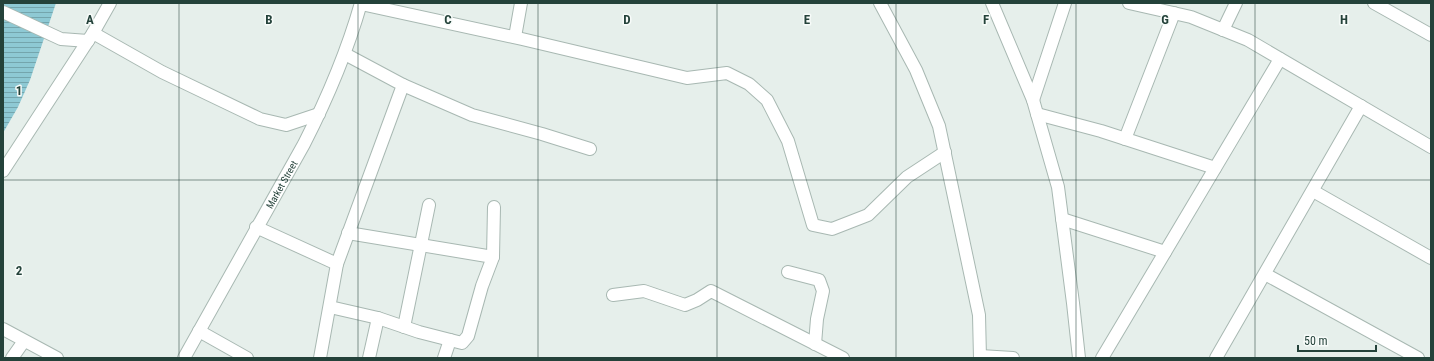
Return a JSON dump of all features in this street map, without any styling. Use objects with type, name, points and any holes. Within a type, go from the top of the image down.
[{"type":"street","points":[[3,171],[90,37],[110,3]]},
{"type":"street","points":[[361,3],[515,37],[688,78],[727,73],[749,84],[767,100],[788,141],[813,225],[832,229],[868,215],[906,177],[945,152]]},
{"type":"street","name":"Market Street","points":[[184,358],[320,114],[345,54],[361,3]]},
{"type":"street","points":[[515,37],[520,3]]},
{"type":"street","points":[[880,3],[916,70],[939,126],[979,314],[980,357],[1013,358]]},
{"type":"street","points":[[992,3],[1033,100],[1058,187],[1074,303],[1079,358]]},
{"type":"street","points":[[1033,100],[1065,3]]},
{"type":"street","points":[[1129,3],[1191,17],[1248,40],[1431,147]]},
{"type":"street","points":[[1223,30],[1236,3]]},
{"type":"street","points":[[1374,3],[1430,31]]},
{"type":"street","points":[[3,12],[61,39],[90,37],[260,119],[286,125],[320,114]]},
{"type":"street","points":[[1125,139],[1174,13]]},
{"type":"street","points":[[345,54],[402,85],[472,115],[590,149]]},
{"type":"street","points":[[1102,358],[1280,59]]},
{"type":"street","points":[[320,358],[337,264],[402,85]]},
{"type":"street","points":[[1216,358],[1361,106]]},
{"type":"street","points":[[1037,114],[1101,131],[1215,168]]},
{"type":"street","points":[[1313,191],[1431,258]]},
{"type":"street","points":[[404,327],[429,205]]},
{"type":"street","points":[[330,307],[378,318],[404,327],[462,343],[468,336],[482,286],[493,257],[494,207]]},
{"type":"street","points":[[1062,219],[1165,252]]},
{"type":"street","points":[[256,227],[337,264]]},
{"type":"street","points":[[348,233],[493,257]]},
{"type":"street","points":[[788,272],[819,280],[823,291],[817,318],[815,344]]},
{"type":"street","points":[[1265,274],[1418,358]]},
{"type":"street","points":[[613,295],[644,291],[685,305],[697,300],[711,291],[843,358]]},
{"type":"street","points":[[369,358],[378,318]]},
{"type":"street","points":[[3,329],[57,358]]},
{"type":"street","points":[[199,331],[247,358]]},
{"type":"street","points":[[444,358],[450,340]]},
{"type":"street","points":[[12,358],[24,341]]},
{"type":"water","points":[[3,3],[56,3],[30,80],[18,107],[3,133]]}]
